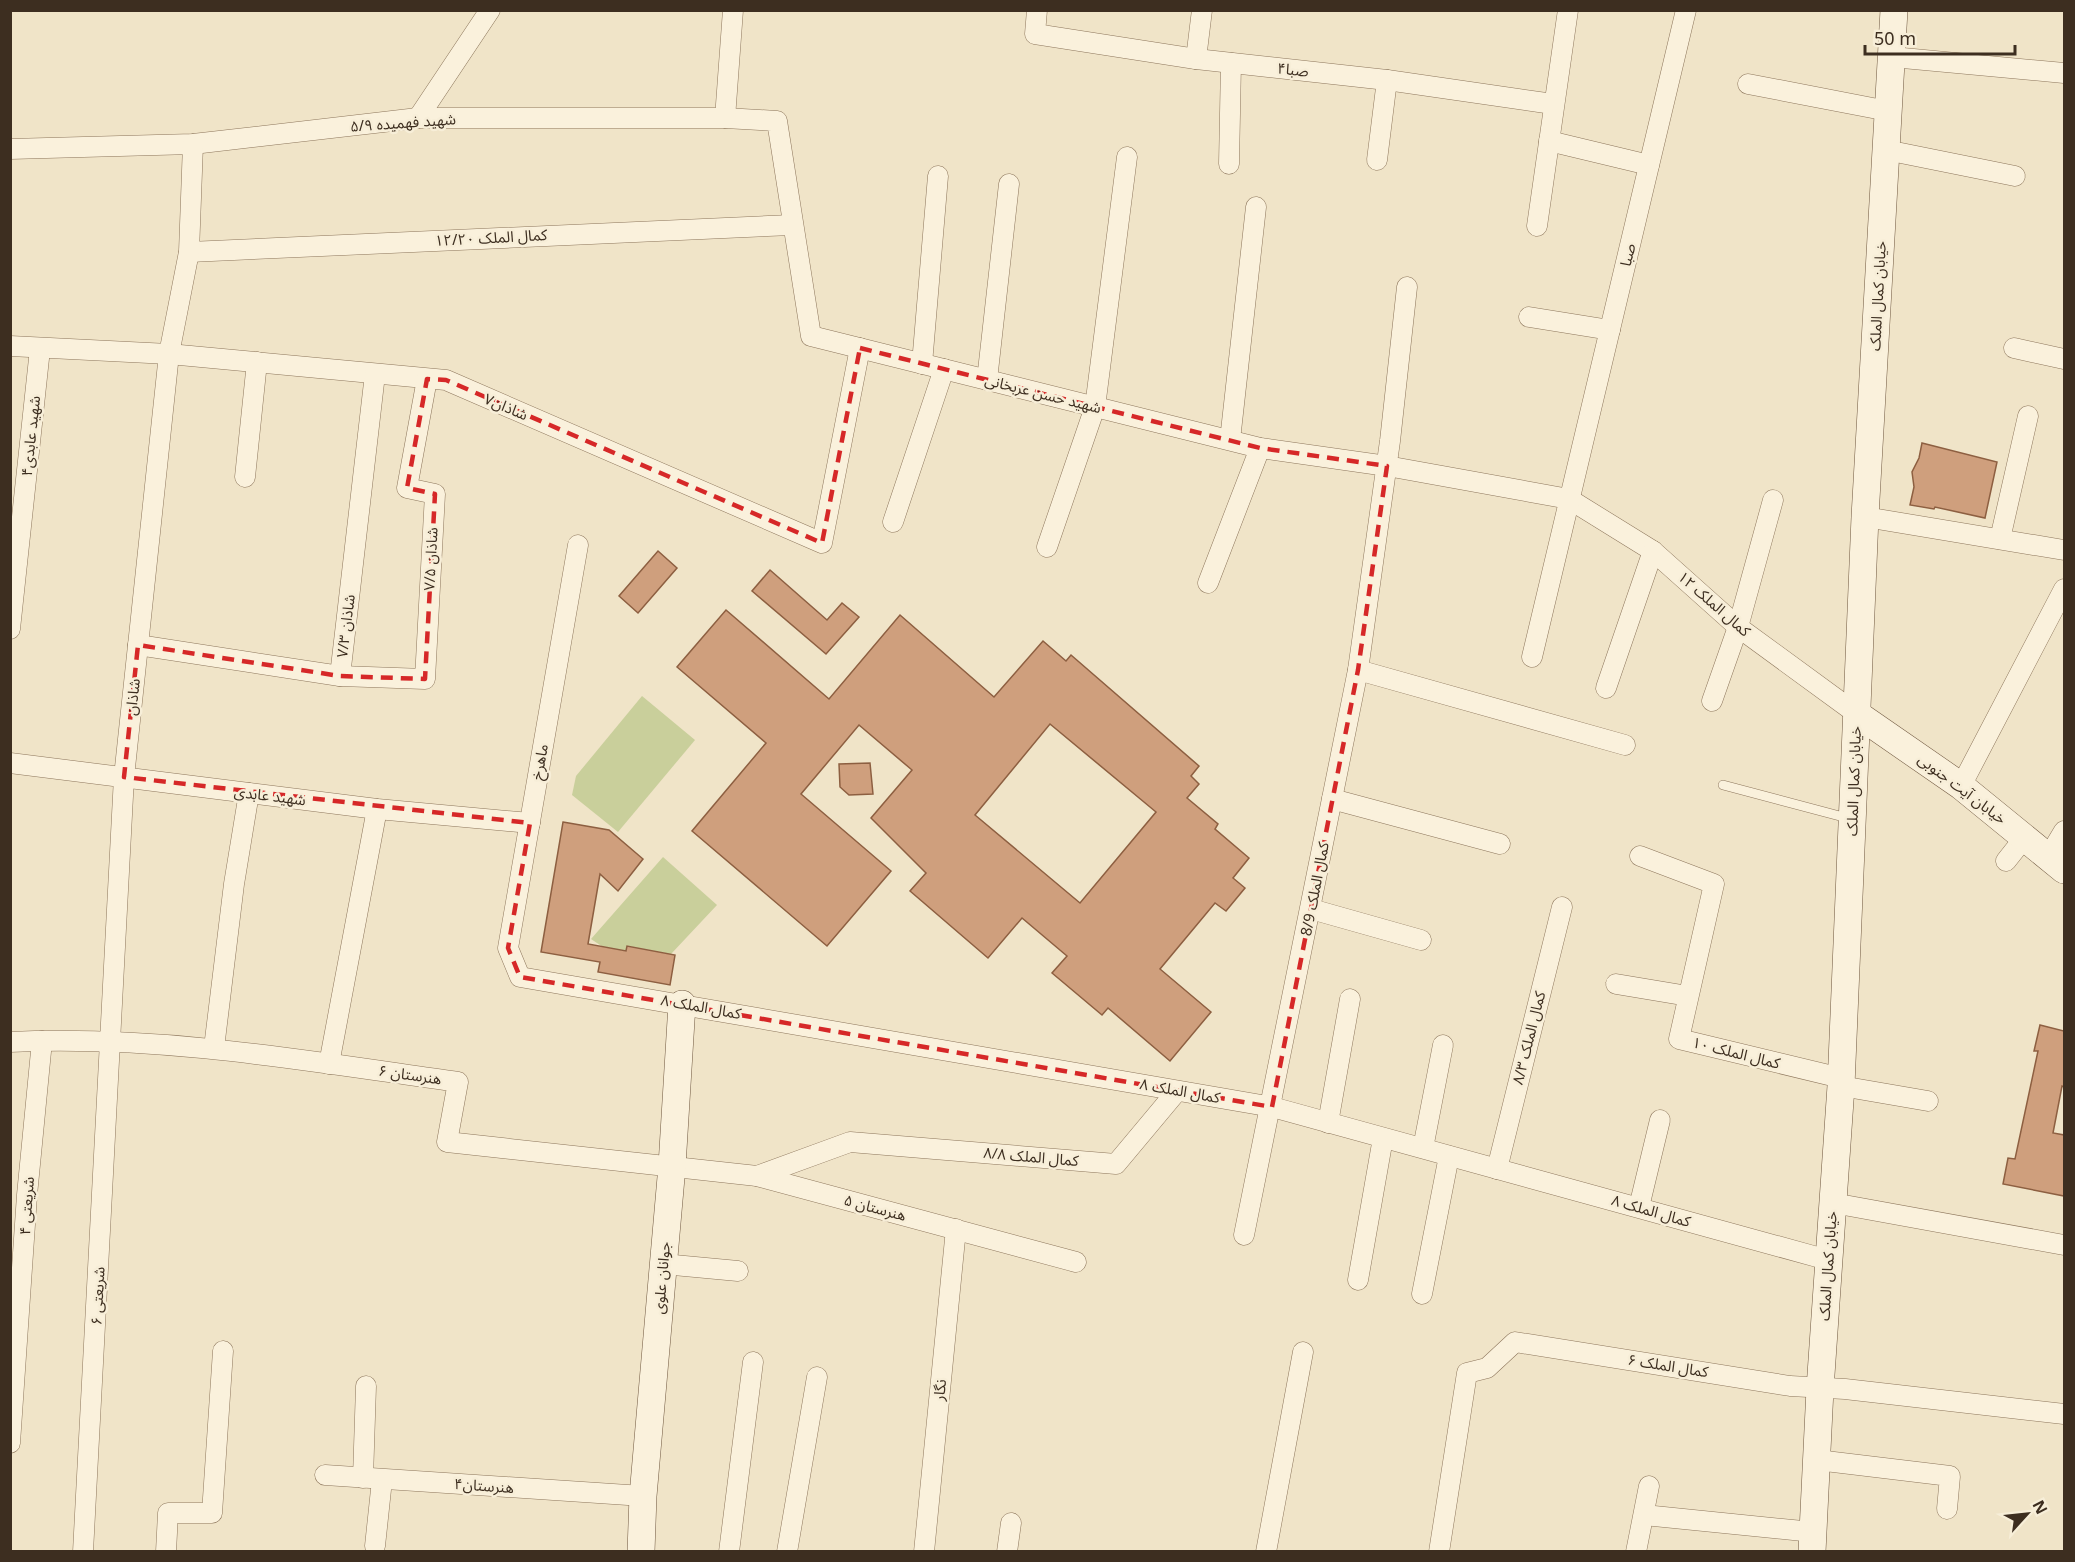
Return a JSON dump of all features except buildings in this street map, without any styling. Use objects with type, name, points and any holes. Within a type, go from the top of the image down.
[{"type":"main road","name":"خیابان کمال الملک","points":[[1813,1542],[1820,1389],[1841,1082],[1865,517],[1894,10]]},
{"type":"main road","name":"خیابان آیت جنوبی","points":[[1857,714],[1961,786],[2056,863]]},
{"type":"main road","name":"جوانان علوی","points":[[641,1551],[643,1496],[672,1166],[682,1004]]},
{"type":"street","points":[[418,118],[490,10]]},
{"type":"street","points":[[725,118],[733,10]]},
{"type":"street","name":"صبا۴","points":[[1037,10],[1035,34],[1196,59],[1387,80],[1553,104]]},
{"type":"street","points":[[1196,59],[1202,10]]},
{"type":"street","points":[[1537,226],[1568,10]]},
{"type":"street","name":"صبا","points":[[1532,657],[1686,10]]},
{"type":"street","points":[[1892,57],[2064,73]]},
{"type":"street","points":[[1229,164],[1231,63]]},
{"type":"street","points":[[1377,160],[1387,80]]},
{"type":"street","points":[[1748,84],[1888,111]]},
{"type":"street","name":"شهید فهمیده ۵/۹","points":[[10,148],[193,144],[418,118],[725,118],[777,122],[792,225]]},
{"type":"street","points":[[1549,141],[1649,165]]},
{"type":"street","name":"شاذان","points":[[112,1041],[124,777],[169,354],[189,252],[193,144]]},
{"type":"street","points":[[1886,150],[2015,176]]},
{"type":"street","points":[[1047,547],[1095,407],[1127,157]]},
{"type":"street","points":[[922,364],[938,176]]},
{"type":"street","points":[[987,380],[1009,184]]},
{"type":"street","points":[[1230,440],[1257,207]]},
{"type":"street","name":"کمال الملک ۱۲/۲۰","points":[[189,252],[792,225]]},
{"type":"street","name":"شهید حسن عربخانی","points":[[792,225],[811,336],[1260,448],[1387,466],[1569,499]]},
{"type":"street","name":"کمال الملک 8/9","points":[[1244,1235],[1272,1107],[1358,670],[1387,466],[1407,287]]},
{"type":"street","points":[[1529,317],[1610,330]]},
{"type":"street","name":"شاذان۷","points":[[10,346],[169,354],[446,381],[822,543],[860,348]]},
{"type":"street","points":[[2014,348],[2064,359]]},
{"type":"street","name":"شهید عابدی۴","points":[[10,629],[40,349]]},
{"type":"street","points":[[245,477],[257,362]]},
{"type":"street","points":[[893,522],[944,369]]},
{"type":"street","name":"شاذان ۷/۳","points":[[138,645],[340,676],[375,374]]},
{"type":"street","name":"شاذان ۷/۵","points":[[340,676],[425,679],[435,494],[407,488],[427,379]]},
{"type":"street","points":[[2000,539],[2028,416]]},
{"type":"street","points":[[1208,583],[1260,448]]},
{"type":"street","name":"کمال الملک ۱۲","points":[[1569,499],[1653,551],[1737,627],[1857,714]]},
{"type":"street","points":[[1712,701],[1737,627],[1773,500]]},
{"type":"street","points":[[1865,517],[2064,550]]},
{"type":"street","name":"ماهرخ","points":[[520,977],[508,948],[578,545]]},
{"type":"street","points":[[1606,688],[1653,551]]},
{"type":"street","points":[[1961,786],[2064,589]]},
{"type":"street","points":[[1358,670],[1625,745]]},
{"type":"street","name":"شهید عابدی","points":[[10,763],[377,809],[530,823]]},
{"type":"street","points":[[214,1048],[234,884],[249,793]]},
{"type":"street","points":[[1332,799],[1500,844]]},
{"type":"street","points":[[329,1064],[377,809]]},
{"type":"street","points":[[2056,863],[2064,831]]},
{"type":"street","points":[[2006,861],[2025,837]]},
{"type":"street","name":"کمال الملک ۱۰","points":[[1640,856],[1714,884],[1679,1039],[1841,1082]]},
{"type":"street","name":"کمال الملک ۸/۳","points":[[1497,1169],[1562,907]]},
{"type":"street","points":[[1311,909],[1421,940]]},
{"type":"street","name":"کمال الملک ۸","points":[[520,977],[1272,1107],[1828,1260]]},
{"type":"street","points":[[1616,984],[1688,996]]},
{"type":"street","points":[[1328,1123],[1350,999]]},
{"type":"street","name":"شریعتی ۴","points":[[10,1443],[19,1194],[42,1041]]},
{"type":"street","name":"هنرستان ۶","points":[[10,1042],[112,1041],[214,1048],[458,1082],[447,1142],[672,1166]]},
{"type":"street","name":"شریعتی ۶","points":[[83,1551],[112,1041]]},
{"type":"street","points":[[1423,1148],[1443,1045]]},
{"type":"street","points":[[1841,1082],[1928,1101]]},
{"type":"street","name":"کمال الملک ۸/۸","points":[[757,1176],[850,1142],[1116,1164],[1177,1091]]},
{"type":"street","points":[[1639,1207],[1660,1119]]},
{"type":"street","points":[[1358,1280],[1383,1138]]},
{"type":"street","points":[[1422,1294],[1449,1156]]},
{"type":"street","name":"هنرستان ۵","points":[[672,1166],[757,1176],[1076,1262]]},
{"type":"street","points":[[1833,1203],[2064,1245]]},
{"type":"street","name":"نگار","points":[[924,1551],[956,1229]]},
{"type":"street","points":[[663,1264],[738,1271]]},
{"type":"street","name":"کمال الملک ۶","points":[[1439,1551],[1467,1373],[1487,1368],[1515,1342],[1820,1389],[1845,1389],[2064,1414]]},
{"type":"street","points":[[165,1551],[168,1513],[212,1513],[223,1351]]},
{"type":"street","points":[[1266,1551],[1304,1352]]},
{"type":"street","points":[[729,1551],[753,1362]]},
{"type":"street","points":[[787,1551],[817,1377]]},
{"type":"street","points":[[366,1386],[375,1546]]},
{"type":"street","points":[[1817,1460],[1950,1476],[1947,1509]]},
{"type":"street","name":"هنرستان۴","points":[[325,1474],[643,1496]]},
{"type":"street","points":[[1636,1551],[1649,1486]]},
{"type":"street","points":[[1644,1515],[1813,1542]]},
{"type":"street","points":[[1007,1551],[1011,1523]]},
{"type":"lane","points":[[1723,785],[1852,820]]},
{"type":"highlighted area","points":[[860,348],[1260,448],[1387,466],[1358,670],[1272,1107],[520,977],[508,948],[530,823],[124,777],[138,645],[340,676],[425,679],[435,494],[407,488],[427,379],[446,380],[822,543]]},
{"type":"green space","points":[[642,696],[695,740],[618,832],[572,795],[576,776]]},
{"type":"green space","points":[[663,857],[717,905],[671,954],[627,946],[626,951],[603,947],[591,939]]}]
